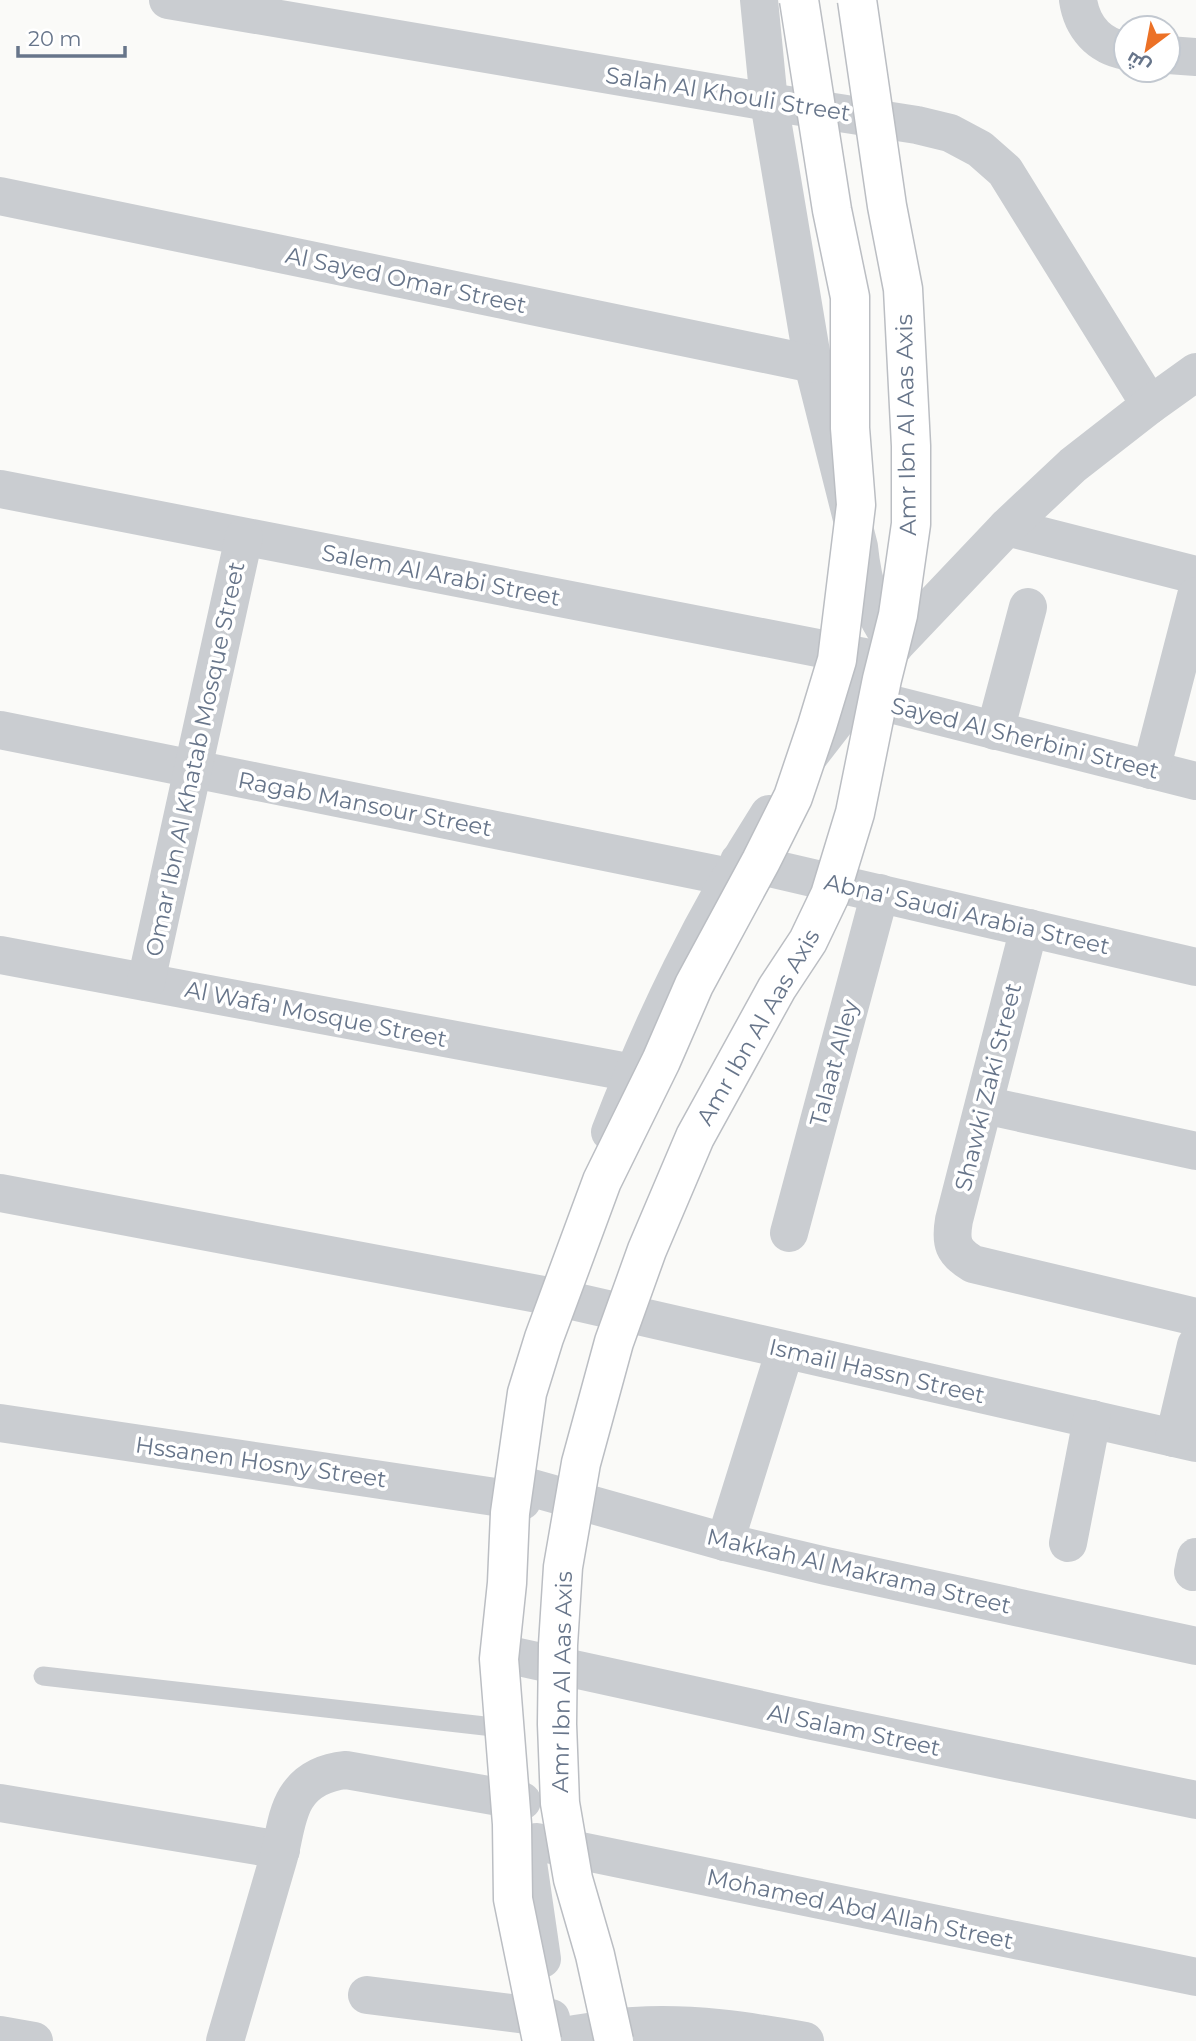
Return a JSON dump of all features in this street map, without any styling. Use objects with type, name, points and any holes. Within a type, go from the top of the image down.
[{"type":"main road","points":[[551,2034],[513,1899],[512,1824],[499,1659],[507,1583],[510,1513],[527,1393],[544,1338],[602,1181],[694,985],[793,797],[837,660],[856,505],[850,428],[850,297],[832,210],[799,0]]},
{"type":"main road","name":"Amr Ibn Al Aas Axis","points":[[614,2041],[595,1955],[573,1880],[560,1803],[557,1724],[563,1567],[581,1463],[614,1342],[647,1250],[695,1137],[777,988],[808,941],[830,895],[855,813],[898,615],[911,524],[911,446],[903,289],[887,206],[857,0]]},
{"type":"street","name":"Salah Al Khouli Street","points":[[167,0],[917,125],[950,133],[980,149],[1005,171],[1150,405]]},
{"type":"street","points":[[759,0],[769,102],[813,364],[859,547],[861,573],[888,653]]},
{"type":"street","points":[[1078,0],[1085,24],[1095,36],[1112,47]]},
{"type":"street","name":"Al Sayed Omar Street","points":[[0,196],[813,364]]},
{"type":"street","points":[[551,2034],[524,1840],[516,1730],[514,1656],[523,1494],[537,1402],[559,1298],[604,1149],[633,1073],[662,1006],[734,869],[789,783],[888,653],[1007,527],[1073,466],[1196,372]]},
{"type":"street","name":"Salem Al Arabi Street","points":[[0,489],[244,537],[888,653]]},
{"type":"street","points":[[1007,527],[1196,575]]},
{"type":"street","name":"Omar Ibn Al Khatab Mosque Street","points":[[146,982],[244,537]]},
{"type":"street","points":[[1151,770],[1196,596]]},
{"type":"street","points":[[995,731],[1028,607]]},
{"type":"street","name":"Sayed Al Sherbini Street","points":[[855,695],[1196,781]]},
{"type":"street","name":"Ragab Mansour Street","points":[[0,730],[193,769],[734,869]]},
{"type":"street","name":"Abna' Saudi Arabia Street","points":[[734,869],[880,893],[1196,967]]},
{"type":"street","name":"Talaat Alley","points":[[789,1233],[880,893]]},
{"type":"street","name":"Shawki Zaki Street","points":[[1029,928],[954,1220],[951,1233],[954,1246],[962,1257],[973,1264],[1196,1317]]},
{"type":"street","name":"Al Wafa' Mosque Street","points":[[0,955],[633,1073]]},
{"type":"street","points":[[984,1105],[1196,1151]]},
{"type":"street","name":"Ismail Hassn Street","points":[[0,1193],[559,1298],[1185,1440]]},
{"type":"street","points":[[1185,1440],[1196,1345]]},
{"type":"street","points":[[725,1542],[785,1350]]},
{"type":"street","points":[[1068,1542],[1092,1419]]},
{"type":"street","name":"Hssanen Hosny Street","points":[[0,1423],[523,1494]]},
{"type":"street","name":"Makkah Al Makrama Street","points":[[523,1494],[839,1569],[1196,1646]]},
{"type":"street","name":"Al Salam Street","points":[[514,1656],[1196,1800]]},
{"type":"street","points":[[225,2041],[281,1850],[290,1810],[296,1797],[306,1786],[318,1777],[346,1770],[522,1801]]},
{"type":"street","points":[[0,1804],[281,1850]]},
{"type":"street","name":"Mohamed Abd Allah Street","points":[[524,1840],[1196,1977]]},
{"type":"street","points":[[367,1995],[551,2034],[634,2026],[697,2026],[804,2041]]},
{"type":"street","points":[[0,2035],[34,2041]]},
{"type":"lane","points":[[43,1676],[516,1730]]}]
